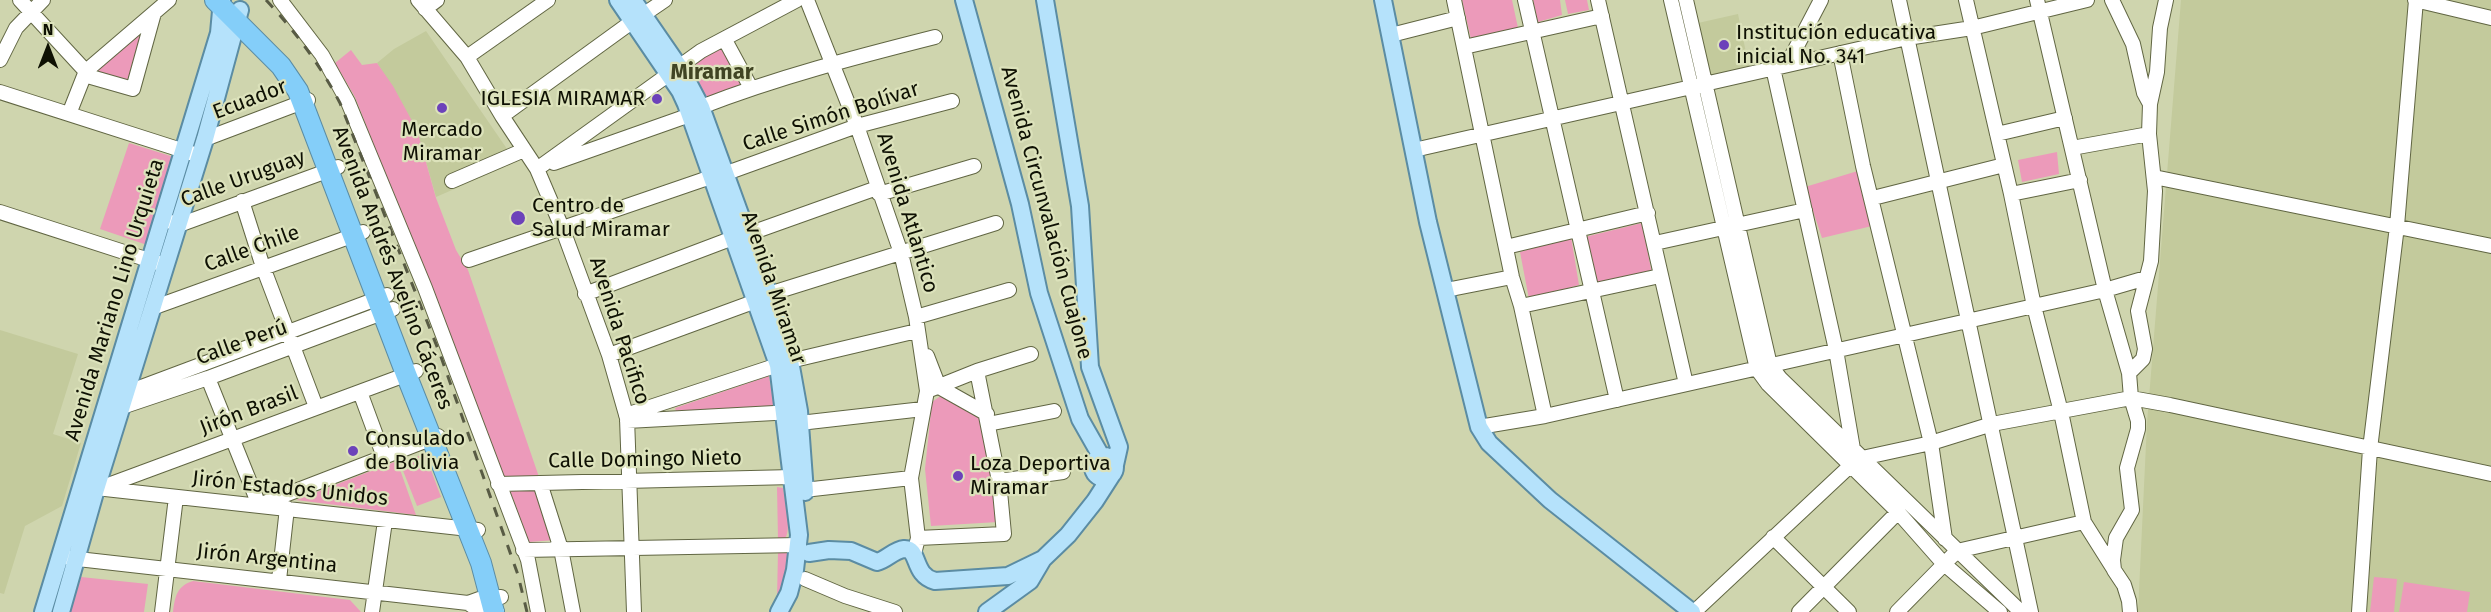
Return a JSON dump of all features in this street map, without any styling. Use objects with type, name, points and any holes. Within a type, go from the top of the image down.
[{"type":"highway","name":"Avenida Andrés Avelino Cáceres","points":[[228,7],[289,74],[307,101],[473,530],[481,563],[497,607]]},
{"type":"main road","name":"Avenida Miramar","points":[[618,0],[638,18],[674,71],[680,91],[695,111],[763,297],[784,363],[793,418],[805,579],[792,612]]},
{"type":"main road","name":"Avenida Miramar","points":[[633,0],[638,18]]},
{"type":"main road","name":"Avenida Circunvalación Cuajone","points":[[964,0],[1020,204],[1039,293],[1080,419],[1104,465]]},
{"type":"main road","points":[[987,612],[1030,581],[1043,559],[1077,523],[1104,465],[1119,447],[1090,367],[1080,206],[1045,0]]},
{"type":"main road","points":[[1383,0],[1428,222],[1479,428],[1488,443],[1550,500],[1693,612]]},
{"type":"main road","name":"Avenida Mariano Lino Urquieta","points":[[89,487],[128,392],[205,139],[228,7]]},
{"type":"main road","name":"Avenida Mariano Lino Urquieta","points":[[61,612],[69,558],[89,487],[105,411],[149,260],[228,7]]},
{"type":"main road","points":[[804,549],[851,551],[877,562],[916,546],[920,573],[926,579],[934,581],[1008,576],[1043,559]]},
{"type":"main road","name":"Avenida Miramar","points":[[779,612],[804,549]]},
{"type":"main road","name":"Avenida Mariano Lino Urquieta","points":[[43,612],[69,558]]},
{"type":"street","points":[[20,0],[91,77],[133,89],[154,13]]},
{"type":"street","points":[[0,60],[16,28],[43,0]]},
{"type":"street","points":[[69,114],[86,71],[169,0]]},
{"type":"street","points":[[279,0],[322,55],[348,102],[425,288],[523,550],[532,576],[538,612]]},
{"type":"street","points":[[421,4],[437,0]]},
{"type":"street","points":[[467,57],[548,0]]},
{"type":"street","points":[[502,116],[665,0]]},
{"type":"street","points":[[537,169],[701,51],[797,0]]},
{"type":"street","name":"Avenida Atlantico","points":[[807,0],[857,126],[901,253],[933,389]]},
{"type":"street","points":[[1454,0],[1484,134],[1512,277],[1521,306],[1545,416]]},
{"type":"street","points":[[1525,0],[1617,400]]},
{"type":"street","points":[[1598,0],[1686,384]]},
{"type":"street","points":[[1671,0],[1698,85],[1768,384],[1945,539],[2021,612]]},
{"type":"street","points":[[1686,0],[1698,85]]},
{"type":"street","points":[[1821,0],[1780,67],[1805,210],[1836,350],[1852,458],[1943,563],[1996,611]]},
{"type":"street","points":[[1899,0],[2031,612]]},
{"type":"street","points":[[1966,0],[2011,194],[2034,306],[2061,412],[2084,522],[2124,585],[2130,612]]},
{"type":"street","points":[[1414,150],[1907,38],[1972,28],[2038,6],[2087,0]]},
{"type":"street","points":[[2112,0],[2133,44],[2144,93],[2150,104]]},
{"type":"street","points":[[2129,373],[2143,358],[2145,349],[2138,311],[2151,261],[2154,177],[2148,134],[2150,104],[2157,72],[2160,28],[2166,0]]},
{"type":"street","points":[[2359,612],[2370,449],[2397,226],[2416,0],[2491,18]]},
{"type":"street","name":"Avenida Pacifico","points":[[421,4],[467,57],[537,169],[563,230],[609,356],[627,418],[634,612]]},
{"type":"street","points":[[2038,6],[2105,290],[2129,373],[2131,398],[2138,421],[2127,468],[2132,510],[2116,538],[2114,570]]},
{"type":"street","points":[[1464,47],[1602,16]]},
{"type":"street","points":[[1391,35],[1458,18]]},
{"type":"street","points":[[537,169],[695,111],[750,87],[936,37]]},
{"type":"street","points":[[724,39],[750,87]]},
{"type":"street","points":[[1840,53],[1863,166],[1873,198],[1930,443],[1945,539]]},
{"type":"street","points":[[0,92],[200,156]]},
{"type":"street","name":"Ecuador","points":[[205,139],[307,101]]},
{"type":"street","name":"Calle Simón Bolívar","points":[[469,260],[563,230],[857,126],[952,101]]},
{"type":"street","points":[[1997,134],[2065,118]]},
{"type":"street","points":[[2072,148],[2148,134]]},
{"type":"street","points":[[452,181],[524,150]]},
{"type":"street","points":[[1873,198],[2004,165]]},
{"type":"street","points":[[585,294],[740,236],[878,191],[975,166]]},
{"type":"street","name":"Calle Uruguay","points":[[162,219],[179,225],[333,169]]},
{"type":"street","points":[[2154,177],[2491,246]]},
{"type":"street","points":[[2011,194],[2080,180]]},
{"type":"street","points":[[242,201],[263,267],[316,407]]},
{"type":"street","points":[[1655,243],[1805,210]]},
{"type":"street","points":[[0,212],[167,266]]},
{"type":"street","points":[[1506,247],[1648,213]]},
{"type":"street","points":[[609,356],[763,297],[996,223]]},
{"type":"street","name":"Calle Chile","points":[[155,307],[358,233]]},
{"type":"street","points":[[1521,306],[1660,276]]},
{"type":"street","points":[[1446,290],[1512,277]]},
{"type":"street","points":[[1479,428],[1545,416],[1970,321],[2105,290],[2146,278]]},
{"type":"street","points":[[627,418],[784,363],[917,327],[1009,290]]},
{"type":"street","name":"Calle Perú","points":[[110,393],[128,392],[288,331],[385,304]]},
{"type":"street","name":"Calle Perú","points":[[105,411],[122,408],[292,346],[385,304]]},
{"type":"street","points":[[977,370],[999,481],[1004,534],[916,546],[911,478],[923,409],[933,389],[977,370],[1031,354]]},
{"type":"street","name":"Jirón Brasil","points":[[89,487],[233,440],[411,373]]},
{"type":"street","points":[[208,378],[259,505],[436,437]]},
{"type":"street","points":[[933,389],[987,419],[1054,411]]},
{"type":"street","points":[[360,392],[384,457]]},
{"type":"street","points":[[1693,612],[1852,458],[1930,443],[1992,424],[2131,398],[2491,474]]},
{"type":"street","points":[[627,418],[793,418],[923,409]]},
{"type":"street","points":[[999,481],[1063,472]]},
{"type":"street","name":"Calle Domingo Nieto","points":[[498,484],[629,482],[798,484],[911,478]]},
{"type":"street","points":[[540,483],[561,549],[573,612]]},
{"type":"street","name":"Jirón Estados Unidos","points":[[89,487],[473,530]]},
{"type":"street","points":[[162,612],[176,497]]},
{"type":"street","points":[[279,580],[287,508]]},
{"type":"street","points":[[1799,612],[1898,512]]},
{"type":"street","points":[[372,612],[385,521]]},
{"type":"street","points":[[1896,612],[1943,563],[1958,551],[2084,522]]},
{"type":"street","points":[[1773,537],[1849,612]]},
{"type":"street","points":[[523,550],[633,547],[804,549]]},
{"type":"street","name":"Jirón Argentina","points":[[69,558],[468,603],[479,599],[497,607]]},
{"type":"street","points":[[805,579],[845,596],[895,612]]},
{"type":"shaded area","points":[[1462,0],[1512,0],[1518,28],[1471,39]]},
{"type":"shaded area","points":[[1533,0],[1560,0],[1562,15],[1538,22]]},
{"type":"shaded area","points":[[1565,0],[1587,0],[1589,10],[1568,14]]},
{"type":"shaded area","points":[[2181,0],[2491,0],[2491,612],[2138,612],[2147,423]]},
{"type":"shaded area","name":"Institución educativa inicial No. 341","points":[[1738,14],[1749,67],[1710,76],[1698,23]]},
{"type":"shaded area","points":[[147,27],[131,82],[97,75],[99,69]]},
{"type":"shaded area","name":"Mercado Miramar","points":[[426,31],[516,162],[436,197],[417,130],[377,63],[394,49]]},
{"type":"shaded area","points":[[719,43],[745,85],[692,103],[676,75]]},
{"type":"shaded area","points":[[351,50],[362,65],[377,63],[393,86],[417,130],[436,198],[456,250],[468,270],[539,477],[504,478],[355,97],[335,63]]},
{"type":"shaded area","points":[[129,143],[177,158],[150,246],[100,229]]},
{"type":"shaded area","points":[[2057,152],[2059,174],[2022,182],[2018,160]]},
{"type":"shaded area","points":[[1861,170],[1872,226],[1822,238],[1805,187]]},
{"type":"shaded area","points":[[1642,223],[1652,274],[1598,288],[1585,237]]},
{"type":"shaded area","points":[[1571,237],[1579,285],[1529,299],[1520,252]]},
{"type":"shaded area","points":[[0,330],[78,354],[53,434],[81,443],[62,506],[25,526],[4,594],[0,593]]},
{"type":"shaded area","points":[[769,376],[774,407],[676,411],[675,408]]},
{"type":"shaded area","points":[[942,395],[975,413],[982,421],[998,522],[931,526],[925,469],[932,402]]},
{"type":"shaded area","points":[[425,454],[441,497],[417,506],[400,463]]},
{"type":"shaded area","points":[[397,461],[416,515],[296,500]]},
{"type":"shaded area","points":[[536,487],[555,540],[529,542],[509,488]]},
{"type":"shaded area","points":[[777,487],[783,488],[786,507],[788,528],[785,539],[778,539]]},
{"type":"shaded area","points":[[778,552],[790,552],[784,586],[777,598]]},
{"type":"shaded area","points":[[81,577],[148,584],[144,612],[70,612]]},
{"type":"shaded area","points":[[2374,577],[2397,579],[2394,612],[2370,612]]},
{"type":"shaded area","points":[[193,581],[350,600],[361,612],[173,612],[178,592],[183,586]]},
{"type":"shaded area","points":[[2404,582],[2470,592],[2467,612],[2399,612]]},
{"type":"railway","points":[[266,0],[307,49],[340,103],[440,354],[518,575],[527,612]]},
{"type":"place","name":"Institución educativa inicial No. 341","points":[[1724,45]]},
{"type":"place","name":"IGLESIA MIRAMAR","points":[[657,99]]},
{"type":"place","name":"Mercado Miramar","points":[[442,108]]},
{"type":"place","name":"Centro de Salud Miramar","points":[[518,218]]},
{"type":"place","name":"Consulado de Bolivia","points":[[353,451]]},
{"type":"place","name":"Loza Deportiva Miramar","points":[[958,476]]},
{"type":"district","name":"Miramar","points":[[712,73]]}]
